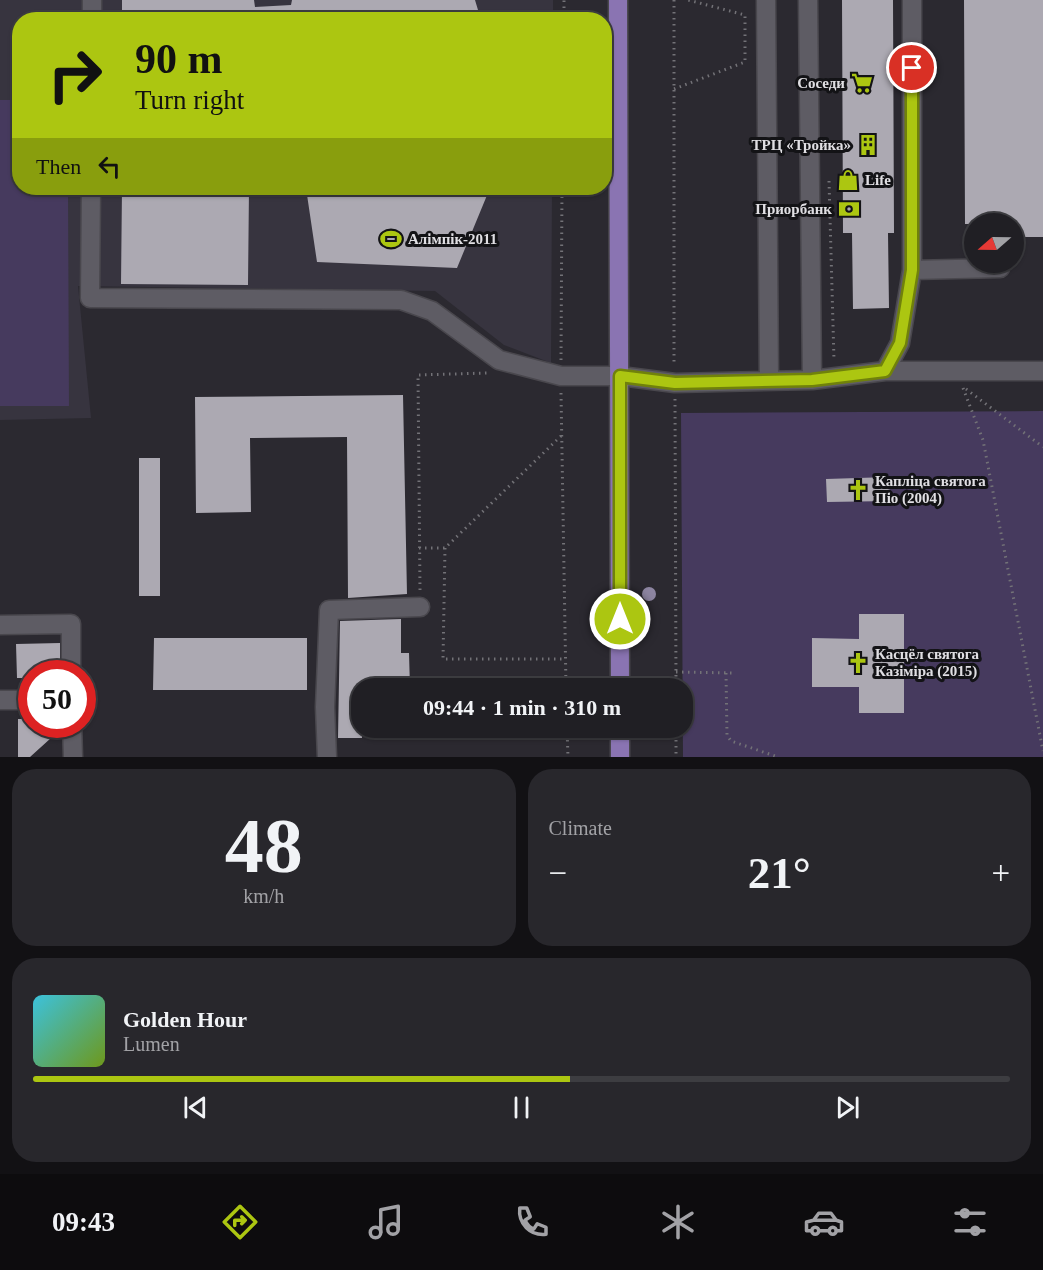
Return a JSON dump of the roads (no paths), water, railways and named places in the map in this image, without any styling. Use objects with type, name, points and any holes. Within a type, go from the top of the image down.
[{"type":"main road","points":[[618,0],[620,678]]},
{"type":"main road","points":[[620,738],[620,757]]},
{"type":"lane","points":[[766,0],[769,381]]},
{"type":"lane","points":[[807,0],[812,380]]},
{"type":"lane","points":[[885,371],[900,343],[912,270],[912,0]]},
{"type":"lane","points":[[91,195],[90,298],[401,300],[432,311],[499,360],[561,376],[620,376],[675,383],[812,380],[885,371],[1043,371]]},
{"type":"lane","points":[[912,270],[964,269]]},
{"type":"lane","points":[[327,757],[325,707],[329,610],[420,607]]},
{"type":"lane","points":[[0,625],[71,624],[71,660]]},
{"type":"lane","points":[[0,700],[18,700]]},
{"type":"lane","points":[[72,738],[73,757]]},
{"type":"place","name":"Соседи","points":[[862,83]]},
{"type":"place","name":"ТРЦ «Тройка»","points":[[868,145]]},
{"type":"place","name":"Life","points":[[848,180]]},
{"type":"place","name":"Приорбанк","points":[[849,209]]},
{"type":"place","name":"Алімпік-2011","points":[[391,239]]},
{"type":"place","name":"Капліца святога Піо (2004)","points":[[858,490]]},
{"type":"place","name":"Касцёл святога Казіміра (2015)","points":[[858,663]]}]
